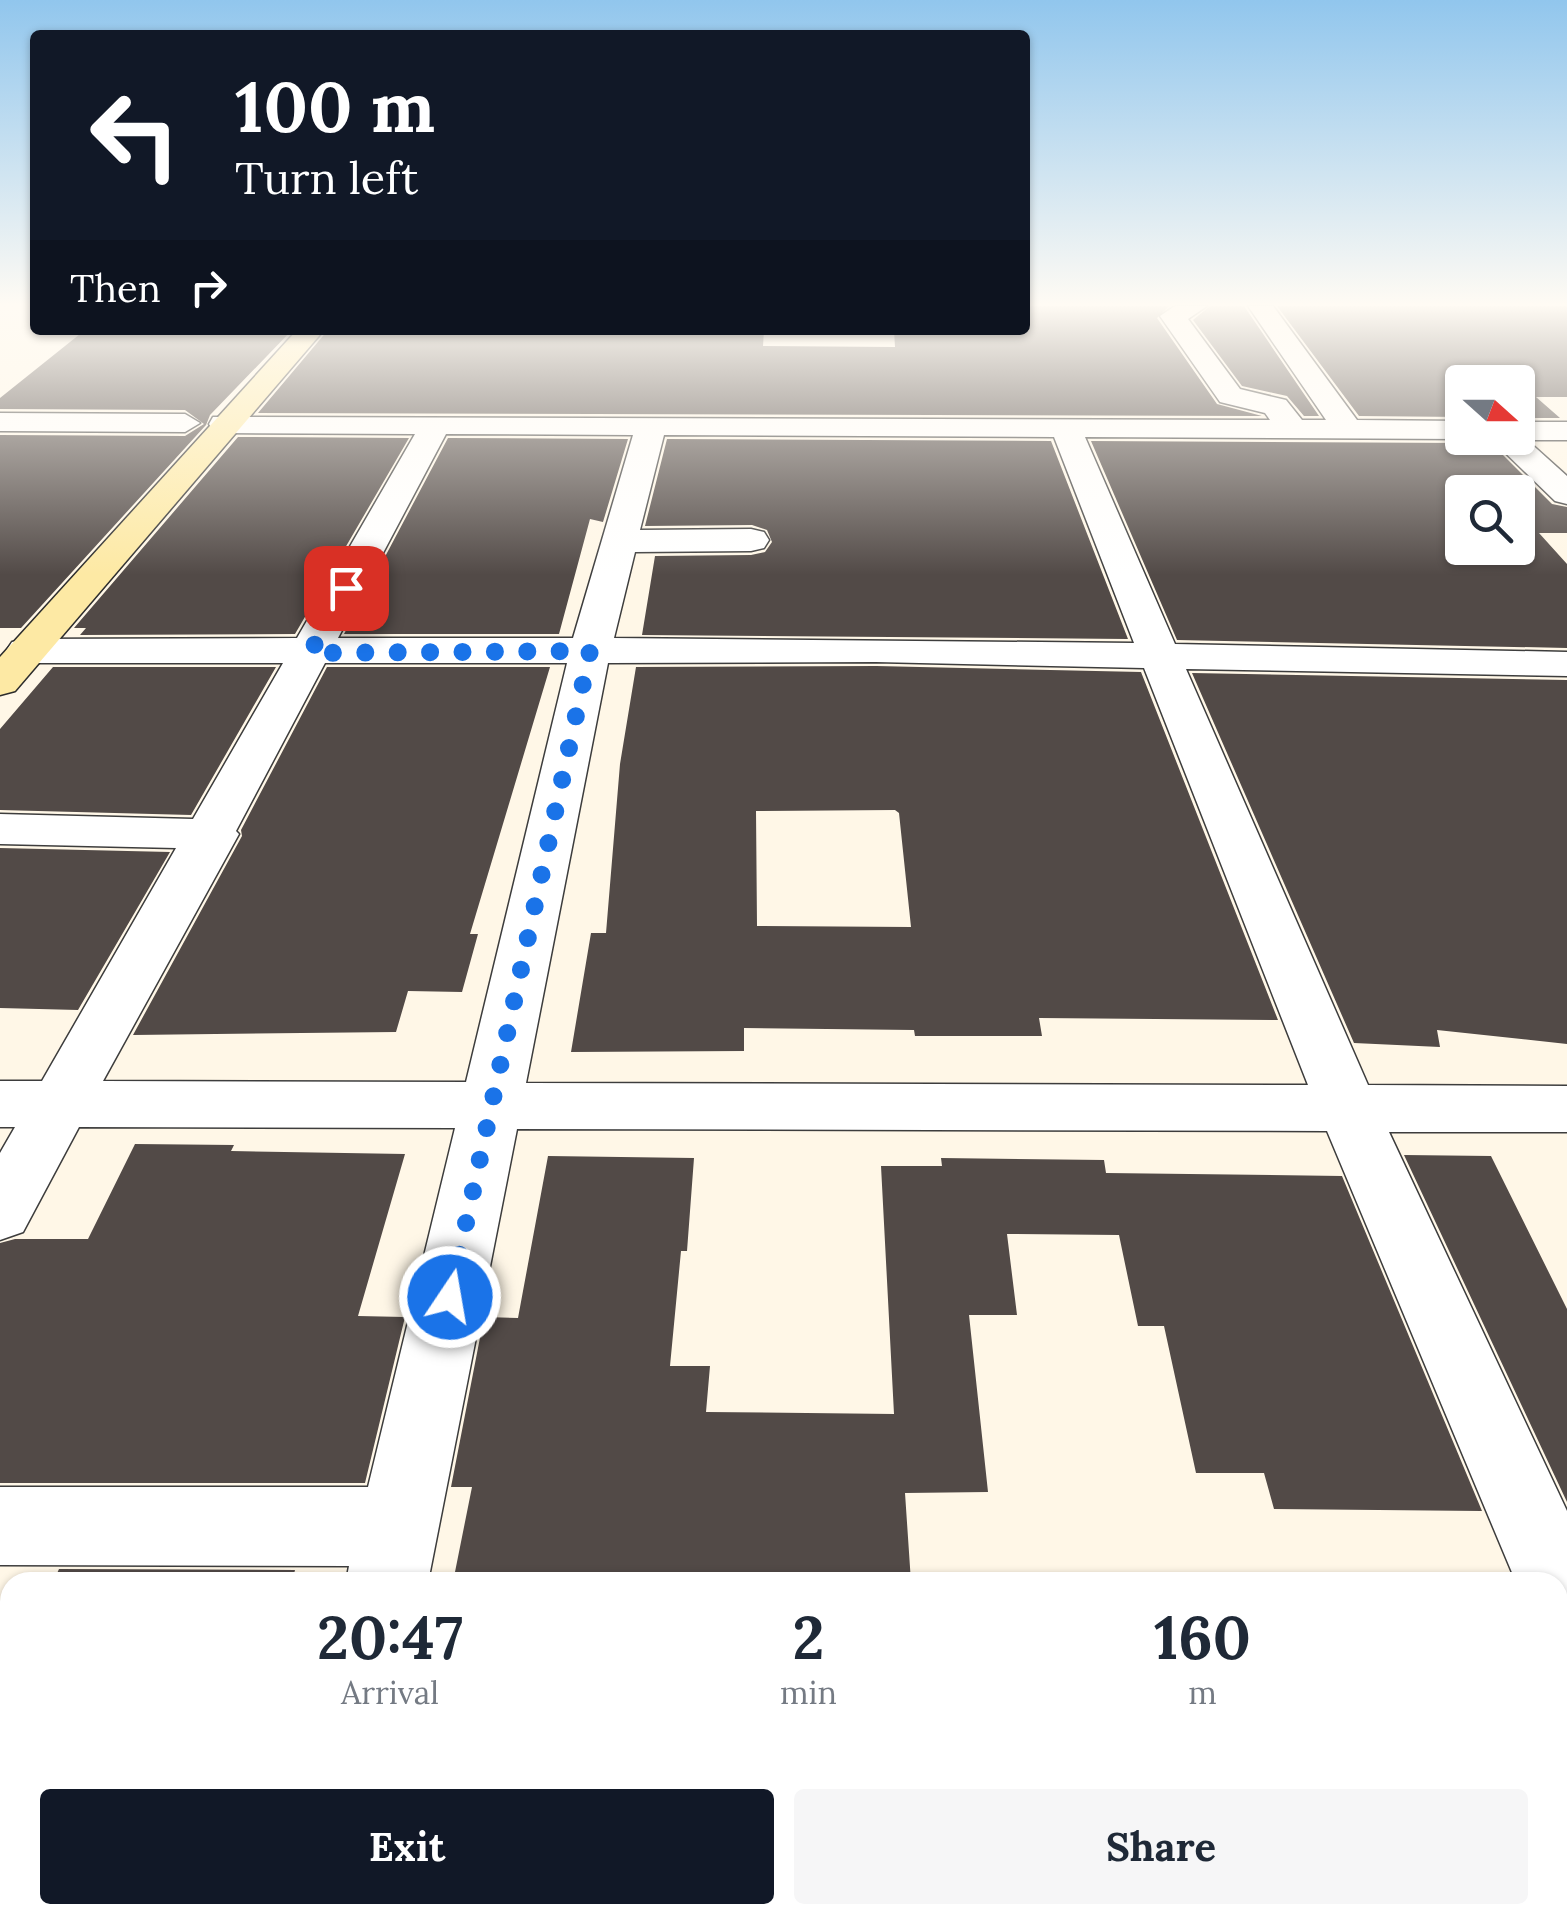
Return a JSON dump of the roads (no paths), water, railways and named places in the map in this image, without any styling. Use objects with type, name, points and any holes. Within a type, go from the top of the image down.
[{"type":"main road","points":[[158,452],[211,396]]},
{"type":"main road","points":[[13,666],[250,396]]},
{"type":"street","points":[[1230,396],[1275,406],[1294,429]]},
{"type":"street","points":[[1324,396],[1347,428]]},
{"type":"street","points":[[0,422],[185,424]]},
{"type":"street","points":[[224,424],[650,429],[1445,430]]},
{"type":"street","points":[[0,1213],[214,834],[436,426]]},
{"type":"street","points":[[1065,428],[1348,1109],[1553,1572]]},
{"type":"street","points":[[0,1526],[394,1554],[590,651],[650,429]]},
{"type":"street","points":[[1535,431],[1567,431]]},
{"type":"street","points":[[1525,455],[1567,494]]},
{"type":"street","points":[[620,541],[751,540]]},
{"type":"street","points":[[13,666],[310,653],[590,651],[1161,654],[1567,664]]},
{"type":"street","points":[[0,829],[214,834]]},
{"type":"street","points":[[0,1104],[1567,1109]]}]
